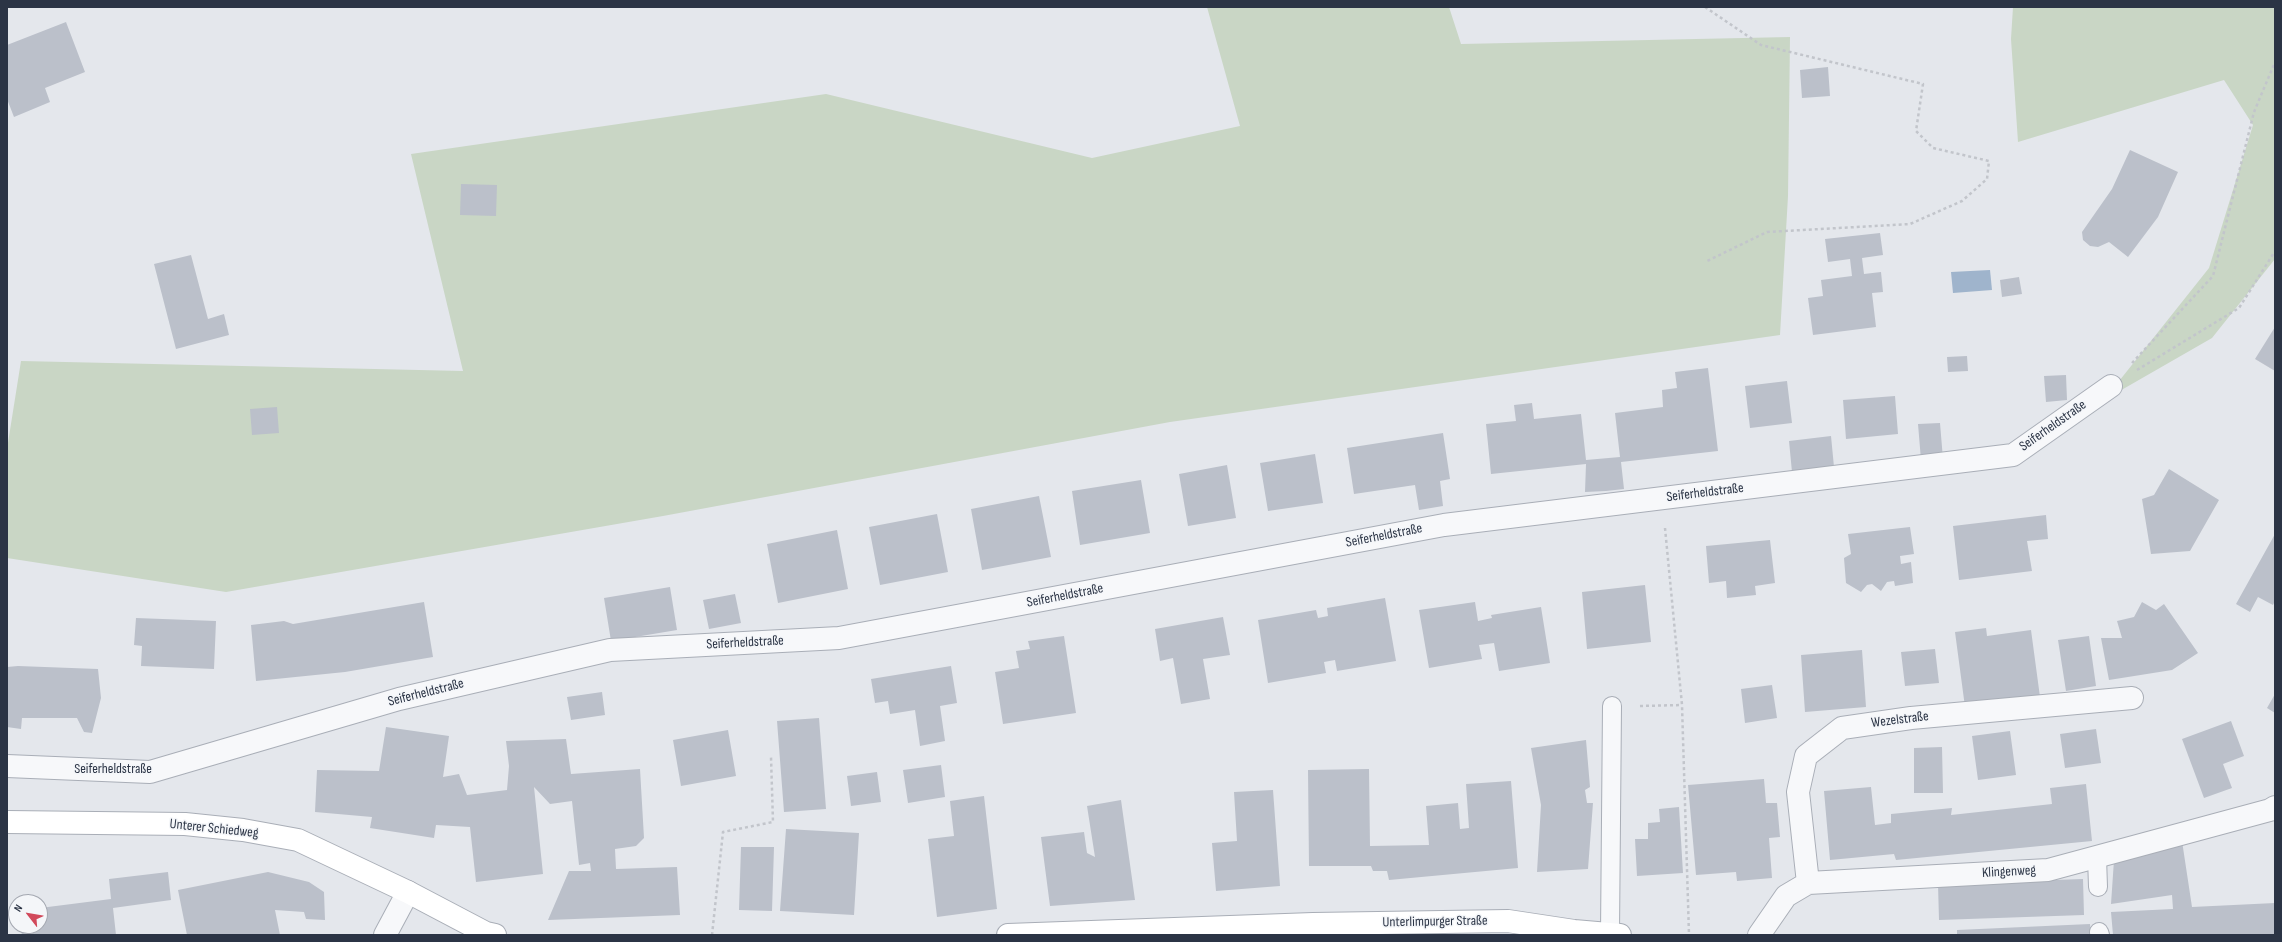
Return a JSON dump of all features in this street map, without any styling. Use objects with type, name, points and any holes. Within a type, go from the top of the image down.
[{"type":"street","name":"Seiferheldstraße","points":[[7,766],[150,772],[399,699],[610,650],[839,638],[1444,525],[2013,455],[2111,386]]},
{"type":"street","name":"Wezelstraße","points":[[1808,883],[1798,792],[1806,756],[1842,728],[1911,718],[2132,698]]},
{"type":"street","name":"Klingenweg","points":[[1759,935],[1786,896],[1808,883],[2048,870],[2270,810],[2275,807]]},
{"type":"street","name":"Unterer Schiedweg","points":[[7,822],[185,824],[243,830],[298,840],[408,892]]},
{"type":"street","points":[[385,935],[408,892],[486,933],[495,935]]},
{"type":"street","name":"Unterlimpurger Straße","points":[[1008,935],[1313,924],[1508,921],[1570,933],[1615,934]]},
{"type":"lane","points":[[1612,706],[1615,934]]},
{"type":"lane","points":[[2097,857],[2098,887]]},
{"type":"path","points":[[1705,7],[1761,45],[1923,84],[1916,131],[1933,148],[1989,160],[1987,179],[1962,201],[1910,224],[1767,232],[1705,262]]},
{"type":"path","points":[[2111,386],[2213,276],[2254,112],[2275,62]]},
{"type":"path","points":[[2111,386],[2239,308],[2275,251]]},
{"type":"path","points":[[1662,498],[1682,705],[1689,935]]},
{"type":"path","points":[[1612,706],[1682,705]]},
{"type":"path","points":[[712,935],[723,832],[773,822],[771,757]]},
{"type":"green space","points":[[1207,7],[1449,7],[1461,44],[1790,37],[1788,196],[1780,335],[1170,422],[663,516],[226,592],[7,558],[7,449],[21,361],[463,371],[411,154],[826,94],[1092,158],[1240,126]]},
{"type":"green space","points":[[2013,7],[2275,7],[2275,259],[2212,338],[2104,400],[2209,268],[2253,125],[2224,80],[2018,142],[2011,39]]},
{"type":"water","points":[[1990,270],[1992,290],[1953,293],[1951,272]]},
{"type":"building","points":[[66,22],[85,72],[45,88],[50,102],[14,117],[7,99],[7,45]]},
{"type":"building","points":[[1828,67],[1830,96],[1802,98],[1800,70]]},
{"type":"building","points":[[2130,150],[2178,172],[2158,217],[2128,257],[2109,242],[2098,247],[2090,246],[2083,240],[2082,232],[2112,189]]},
{"type":"building","points":[[461,184],[497,185],[496,216],[460,215]]},
{"type":"building","points":[[1880,233],[1883,255],[1862,258],[1864,274],[1881,272],[1883,292],[1872,293],[1876,327],[1813,335],[1808,298],[1823,296],[1821,280],[1852,276],[1850,259],[1828,262],[1825,239]]},
{"type":"building","points":[[191,255],[208,319],[224,314],[229,335],[176,349],[154,264]]},
{"type":"building","points":[[2019,277],[2022,294],[2002,297],[2000,280]]},
{"type":"building","points":[[2275,327],[2275,371],[2255,359]]},
{"type":"building","points":[[1967,356],[1968,371],[1948,372],[1947,357]]},
{"type":"building","points":[[1708,368],[1718,451],[1621,462],[1624,489],[1606,491],[1585,492],[1586,464],[1491,474],[1486,424],[1516,421],[1514,405],[1532,403],[1534,419],[1581,414],[1586,460],[1620,457],[1615,413],[1663,407],[1662,390],[1677,388],[1675,372]]},
{"type":"building","points":[[2066,375],[2067,400],[2046,402],[2044,376]]},
{"type":"building","points":[[1787,381],[1792,423],[1750,428],[1745,386]]},
{"type":"building","points":[[1895,396],[1898,434],[1846,439],[1843,400]]},
{"type":"building","points":[[277,407],[279,433],[252,435],[250,409]]},
{"type":"building","points":[[1940,423],[1943,459],[1921,460],[1918,424]]},
{"type":"building","points":[[1443,433],[1450,479],[1440,481],[1443,506],[1419,510],[1415,485],[1354,494],[1347,448]]},
{"type":"building","points":[[1831,436],[1834,467],[1792,472],[1789,441]]},
{"type":"building","points":[[1315,454],[1323,503],[1268,511],[1260,463]]},
{"type":"building","points":[[1227,465],[1236,518],[1188,526],[1179,474]]},
{"type":"building","points":[[2169,469],[2219,500],[2190,551],[2151,554],[2142,499],[2154,495]]},
{"type":"building","points":[[1141,480],[1150,533],[1080,545],[1072,491]]},
{"type":"building","points":[[1039,496],[1051,557],[982,570],[971,509]]},
{"type":"building","points":[[937,514],[948,572],[880,585],[869,527]]},
{"type":"building","points":[[2046,515],[2048,539],[2027,541],[2032,571],[1959,580],[1953,526]]},
{"type":"building","points":[[1910,527],[1914,554],[1900,556],[1901,564],[1911,562],[1913,583],[1895,586],[1894,581],[1887,582],[1881,591],[1872,584],[1867,585],[1861,592],[1846,583],[1844,558],[1851,554],[1848,534]]},
{"type":"building","points":[[837,530],[848,589],[778,603],[767,544]]},
{"type":"building","points":[[2275,534],[2275,601],[2273,605],[2258,597],[2250,612],[2236,604]]},
{"type":"building","points":[[1770,540],[1775,583],[1755,586],[1756,595],[1727,598],[1726,581],[1709,583],[1706,546]]},
{"type":"building","points":[[1645,585],[1651,642],[1587,649],[1582,592]]},
{"type":"building","points":[[670,587],[677,630],[611,641],[604,598]]},
{"type":"building","points":[[735,594],[741,623],[709,629],[703,600]]},
{"type":"building","points":[[1385,598],[1396,661],[1337,671],[1335,660],[1324,662],[1326,673],[1268,683],[1258,620],[1316,610],[1318,618],[1328,616],[1327,608]]},
{"type":"building","points":[[424,602],[433,657],[345,672],[256,681],[251,625],[284,621],[293,624]]},
{"type":"building","points":[[1475,602],[1478,621],[1492,618],[1491,615],[1541,607],[1550,663],[1499,671],[1494,643],[1479,645],[1482,659],[1429,668],[1419,610]]},
{"type":"building","points":[[2142,602],[2156,610],[2164,604],[2198,653],[2172,670],[2109,680],[2101,638],[2122,638],[2117,621],[2134,617]]},
{"type":"building","points":[[1223,617],[1230,655],[1203,659],[1210,699],[1181,704],[1173,658],[1160,661],[1155,629]]},
{"type":"building","points":[[136,618],[216,621],[214,669],[141,666],[142,646],[134,645]]},
{"type":"building","points":[[1986,628],[1987,636],[2031,630],[2040,697],[1965,707],[1955,632]]},
{"type":"building","points":[[1064,636],[1076,713],[1003,724],[995,672],[1019,668],[1016,651],[1030,649],[1028,641]]},
{"type":"building","points":[[2089,636],[2096,686],[2066,691],[2058,640]]},
{"type":"building","points":[[1935,649],[1939,683],[1905,686],[1901,652]]},
{"type":"building","points":[[1862,650],[1866,707],[1805,712],[1801,655]]},
{"type":"building","points":[[18,666],[98,669],[101,698],[92,733],[84,732],[77,718],[22,718],[21,729],[7,727],[7,667]]},
{"type":"building","points":[[951,666],[957,703],[940,706],[945,741],[920,746],[915,710],[890,714],[888,701],[875,703],[871,679]]},
{"type":"building","points":[[1772,685],[1777,718],[1745,723],[1741,689]]},
{"type":"building","points":[[602,692],[605,715],[571,720],[567,697]]},
{"type":"building","points":[[2275,694],[2275,713],[2267,708]]},
{"type":"building","points":[[819,718],[826,809],[784,812],[777,721]]},
{"type":"building","points":[[2231,721],[2244,756],[2223,764],[2232,788],[2204,798],[2182,739]]},
{"type":"building","points":[[386,727],[449,736],[443,777],[459,774],[467,795],[507,790],[509,766],[506,741],[566,739],[571,774],[640,769],[644,838],[636,846],[615,849],[616,869],[677,867],[680,915],[548,920],[569,871],[591,871],[590,863],[579,865],[572,801],[550,804],[534,787],[543,874],[476,882],[470,827],[436,825],[434,838],[370,828],[372,817],[315,812],[317,770],[379,771]]},
{"type":"building","points":[[2096,729],[2101,763],[2065,768],[2060,734]]},
{"type":"building","points":[[728,730],[736,776],[681,786],[673,740]]},
{"type":"building","points":[[2010,731],[2016,775],[1978,780],[1972,736]]},
{"type":"building","points":[[1586,740],[1590,787],[1585,790],[1587,803],[1593,803],[1588,869],[1537,872],[1541,805],[1531,748]]},
{"type":"building","points":[[1942,747],[1943,793],[1914,793],[1914,748]]},
{"type":"building","points":[[941,765],[945,797],[908,803],[903,770]]},
{"type":"building","points":[[1369,769],[1370,846],[1429,845],[1426,806],[1458,803],[1460,829],[1469,828],[1466,784],[1511,781],[1518,868],[1389,880],[1387,871],[1373,871],[1371,866],[1309,866],[1308,770]]},
{"type":"building","points":[[877,772],[881,802],[851,806],[847,776]]},
{"type":"building","points":[[1764,779],[1766,803],[1777,803],[1780,837],[1769,838],[1772,878],[1737,881],[1736,872],[1696,875],[1688,785]]},
{"type":"building","points":[[2086,784],[2092,841],[1896,860],[1894,854],[1830,860],[1824,791],[1871,787],[1875,825],[1891,823],[1891,814],[1952,808],[1951,815],[2052,804],[2050,788]]},
{"type":"building","points":[[1273,790],[1280,886],[1216,891],[1212,843],[1237,841],[1234,792]]},
{"type":"building","points":[[984,796],[997,909],[937,917],[928,839],[954,836],[950,801]]},
{"type":"building","points":[[1121,800],[1135,900],[1050,906],[1041,837],[1084,832],[1087,853],[1095,857],[1087,806]]},
{"type":"building","points":[[1679,807],[1683,873],[1637,876],[1635,839],[1648,839],[1648,823],[1660,822],[1659,809]]},
{"type":"building","points":[[786,829],[859,833],[854,915],[780,911]]},
{"type":"building","points":[[2182,841],[2192,907],[2275,903],[2275,935],[2113,935],[2111,912],[2173,909],[2172,895],[2111,904],[2114,860]]},
{"type":"building","points":[[741,847],[774,847],[772,911],[739,910]]},
{"type":"building","points":[[168,872],[171,900],[113,908],[116,935],[22,935],[48,934],[48,907],[111,899],[109,879]]},
{"type":"building","points":[[268,872],[309,882],[324,892],[325,920],[306,919],[304,912],[275,910],[280,935],[187,935],[178,890]]},
{"type":"building","points":[[2083,879],[2084,915],[1939,920],[1938,884]]},
{"type":"building","points":[[2090,924],[2091,935],[1957,935],[1957,930]]}]
